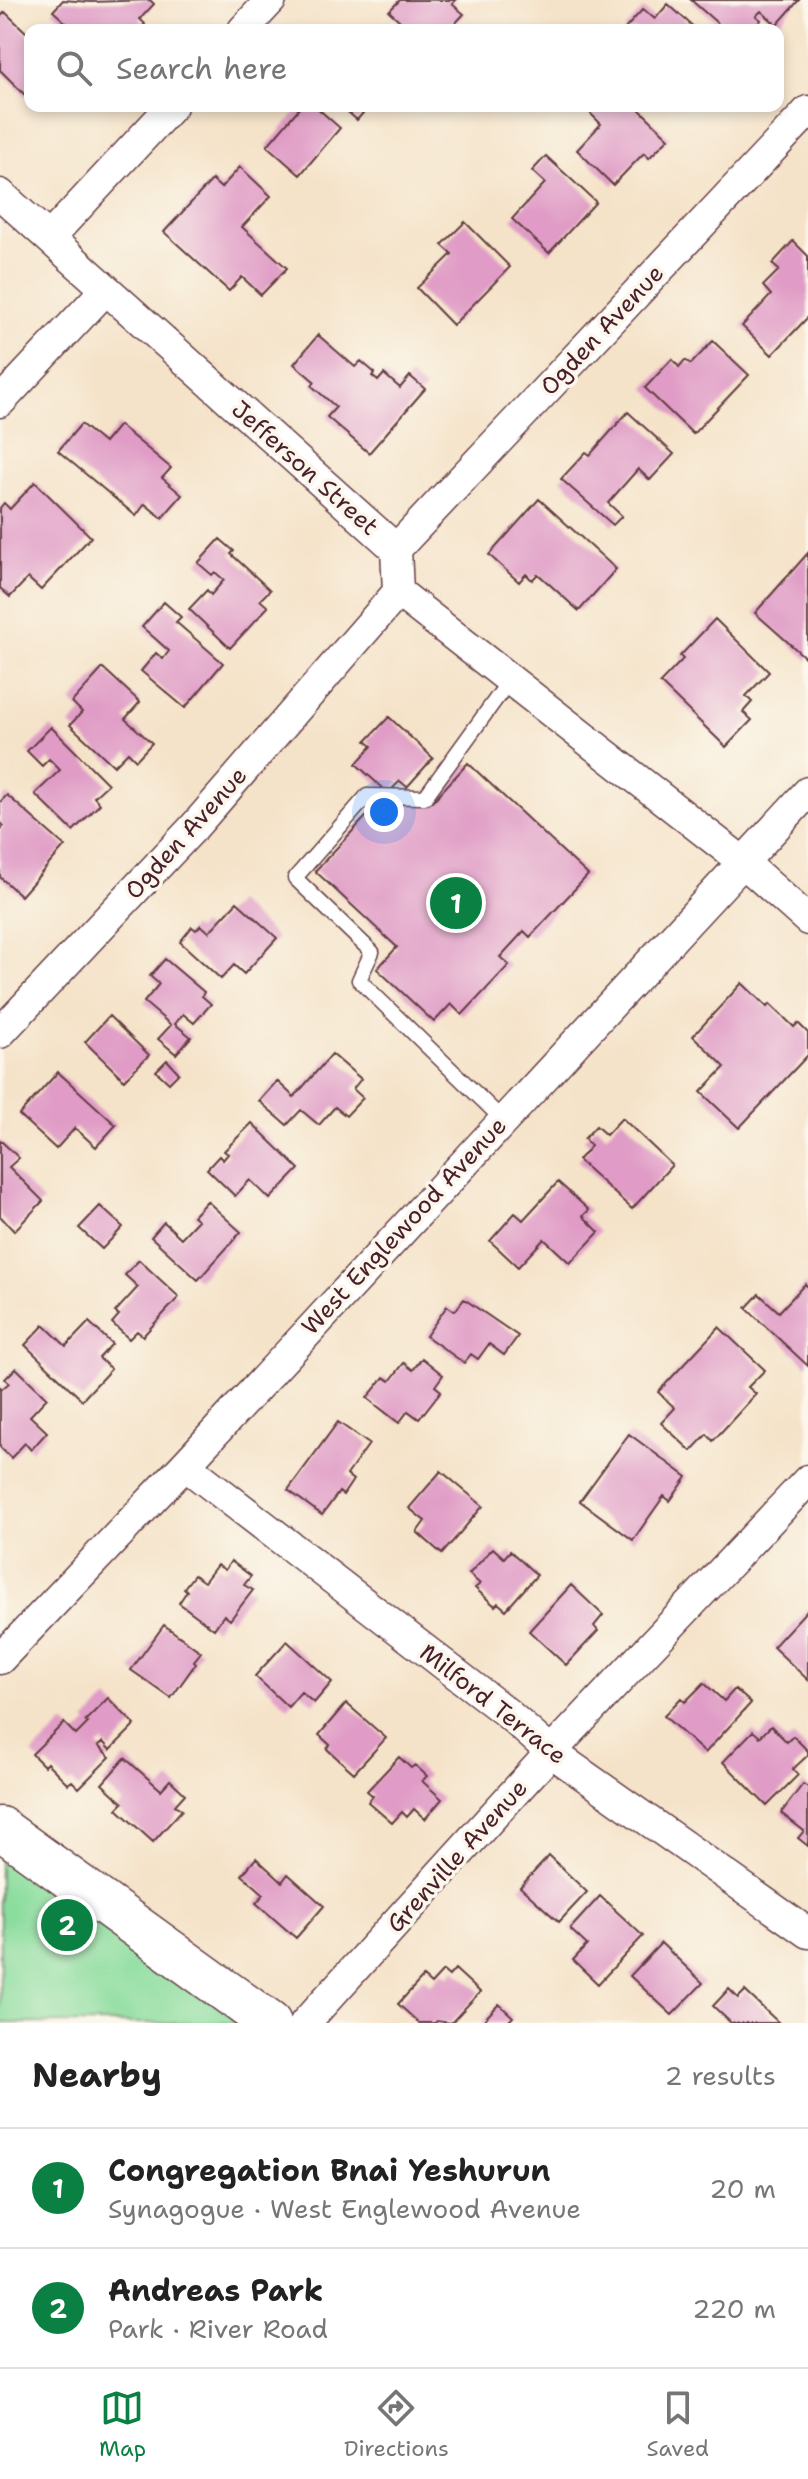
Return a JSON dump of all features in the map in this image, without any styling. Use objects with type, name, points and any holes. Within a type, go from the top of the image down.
[{"type":"main road","points":[[0,1828],[270,2023]]},
{"type":"street","points":[[249,24],[271,0]]},
{"type":"street","name":"Ogden Avenue","points":[[396,549],[808,111]]},
{"type":"street","points":[[49,238],[166,112]]},
{"type":"street","name":"Jefferson Street","points":[[0,194],[396,549],[398,592]]},
{"type":"street","points":[[0,402],[106,289]]},
{"type":"street","points":[[398,592],[743,862],[808,920]]},
{"type":"street","name":"Ogden Avenue","points":[[0,1033],[194,827],[398,592]]},
{"type":"street","name":"West Englewood Avenue","points":[[0,1659],[185,1465],[808,792]]},
{"type":"street","name":"Milford Terrace","points":[[185,1465],[507,1713],[551,1752],[808,1933]]},
{"type":"street","name":"Grenville Avenue","points":[[305,2023],[551,1752],[808,1480]]},
{"type":"lane","points":[[503,1120],[359,980],[372,952],[295,878],[367,796],[425,797],[509,681]]},
{"type":"green space","points":[[0,1828],[270,2023],[0,2023]]},
{"type":"building","points":[[63,0],[150,0],[154,4],[140,19],[145,24],[67,24],[53,11]]},
{"type":"building","points":[[400,0],[456,0],[452,4],[464,14],[455,24],[403,24],[389,11]]},
{"type":"building","points":[[691,0],[799,0],[778,24],[761,11],[756,16],[761,20],[758,24],[718,24]]},
{"type":"building","points":[[668,4],[690,24],[629,24],[643,9],[655,19]]},
{"type":"building","points":[[5,12],[24,30],[24,94],[0,70],[0,17]]},
{"type":"building","points":[[296,112],[322,112],[340,128],[300,175],[267,146]]},
{"type":"building","points":[[348,112],[364,112],[357,120]]},
{"type":"building","points":[[589,112],[642,112],[669,138],[649,158],[644,153],[613,185],[577,150],[601,124]]},
{"type":"building","points":[[546,156],[596,202],[549,253],[512,219],[545,183],[532,171]]},
{"type":"building","points":[[240,167],[271,196],[242,227],[287,268],[261,295],[242,277],[229,291],[164,232],[212,180],[221,188]]},
{"type":"building","points":[[465,222],[510,267],[453,325],[417,288],[452,254],[442,245]]},
{"type":"building","points":[[793,241],[808,256],[808,317],[772,355],[742,326],[771,295],[763,286],[779,270],[772,264]]},
{"type":"building","points":[[318,335],[355,367],[361,361],[375,373],[372,376],[378,381],[384,374],[400,388],[410,376],[425,389],[369,453],[327,417],[336,407],[312,386],[315,382],[294,364]]},
{"type":"building","points":[[713,341],[749,375],[693,434],[645,388],[672,359],[679,367],[685,360],[691,364]]},
{"type":"building","points":[[628,412],[674,454],[650,480],[638,469],[608,503],[622,516],[613,525],[561,479],[586,452],[590,455]]},
{"type":"building","points":[[81,424],[104,443],[119,425],[171,468],[162,478],[182,495],[162,518],[145,504],[136,516],[58,451]]},
{"type":"building","points":[[35,482],[91,537],[41,590],[28,578],[10,597],[0,588],[0,508],[4,503],[10,509]]},
{"type":"building","points":[[539,499],[616,569],[579,611],[538,574],[532,580],[526,574],[519,582],[489,555]]},
{"type":"building","points":[[220,539],[234,551],[231,554],[270,590],[260,600],[268,607],[230,648],[189,609],[207,590],[211,595],[224,580],[198,563]]},
{"type":"building","points":[[808,553],[808,660],[755,613]]},
{"type":"building","points":[[164,602],[181,617],[176,622],[223,663],[185,708],[141,671],[156,653],[163,659],[169,651],[142,627]]},
{"type":"building","points":[[715,619],[769,672],[746,696],[752,702],[743,712],[752,720],[726,747],[660,683],[683,659],[680,656]]},
{"type":"building","points":[[103,668],[140,702],[125,719],[152,743],[136,760],[128,752],[114,766],[70,725],[82,712],[72,702]]},
{"type":"building","points":[[389,717],[433,758],[407,787],[400,781],[388,793],[356,764],[372,746],[366,741]]},
{"type":"building","points":[[51,727],[108,784],[94,797],[100,804],[73,831],[35,794],[60,770],[49,759],[42,766],[27,751]]},
{"type":"building","points":[[468,763],[588,875],[530,937],[524,931],[500,957],[509,965],[462,1015],[451,1004],[434,1022],[377,969],[397,947],[315,871],[378,804],[432,802]]},
{"type":"building","points":[[7,795],[65,846],[21,896],[0,877],[0,830],[4,826],[0,822],[0,802]]},
{"type":"building","points":[[237,902],[277,938],[244,974],[234,965],[221,979],[180,942],[192,927],[196,930],[201,925],[209,932]]},
{"type":"building","points":[[165,959],[204,992],[202,996],[211,1004],[194,1023],[183,1014],[175,1024],[191,1037],[176,1054],[158,1039],[171,1025],[144,1002],[159,984],[150,976]]},
{"type":"building","points":[[742,983],[767,1007],[770,1004],[794,1027],[798,1023],[808,1033],[808,1055],[739,1128],[701,1092],[725,1067],[693,1036]]},
{"type":"building","points":[[109,1016],[149,1055],[124,1080],[85,1042]]},
{"type":"building","points":[[332,1054],[361,1079],[353,1089],[363,1098],[346,1116],[335,1107],[319,1125],[301,1110],[287,1125],[259,1101],[277,1081],[294,1097]]},
{"type":"building","points":[[167,1060],[179,1073],[169,1083],[156,1071]]},
{"type":"building","points":[[58,1072],[116,1125],[96,1147],[75,1128],[56,1149],[19,1115]]},
{"type":"building","points":[[622,1118],[672,1165],[632,1209],[578,1160],[591,1146],[584,1139],[596,1126],[606,1135]]},
{"type":"building","points":[[252,1123],[299,1169],[270,1199],[250,1180],[235,1196],[207,1169],[219,1156],[223,1160],[228,1154],[224,1151]]},
{"type":"building","points":[[0,1140],[19,1158],[9,1167],[43,1201],[14,1231],[0,1216]]},
{"type":"building","points":[[558,1182],[589,1210],[583,1216],[599,1232],[570,1263],[544,1239],[518,1267],[490,1241],[515,1213],[523,1220]]},
{"type":"building","points":[[207,1201],[241,1232],[198,1280],[151,1237],[164,1222],[181,1238],[198,1220],[193,1216]]},
{"type":"building","points":[[100,1206],[123,1227],[102,1249],[79,1228]]},
{"type":"building","points":[[139,1260],[179,1297],[143,1336],[137,1331],[129,1339],[112,1323],[119,1315],[115,1312],[138,1287],[125,1275]]},
{"type":"building","points":[[805,1284],[808,1287],[808,1366],[746,1308],[759,1294],[779,1312]]},
{"type":"building","points":[[464,1299],[518,1336],[504,1355],[489,1344],[478,1359],[471,1354],[464,1363],[426,1336],[447,1306],[455,1311]]},
{"type":"building","points":[[89,1322],[112,1344],[99,1358],[111,1369],[82,1400],[25,1345],[44,1325],[66,1346]]},
{"type":"building","points":[[719,1327],[765,1370],[748,1387],[756,1394],[713,1441],[707,1434],[691,1451],[661,1423],[675,1408],[658,1392]]},
{"type":"building","points":[[422,1358],[443,1375],[435,1386],[441,1391],[419,1419],[408,1411],[399,1423],[367,1398],[384,1377],[390,1381],[404,1363],[413,1370]]},
{"type":"building","points":[[16,1368],[47,1398],[30,1416],[47,1432],[31,1450],[25,1443],[11,1458],[0,1447],[0,1387],[2,1389],[9,1383],[5,1379]]},
{"type":"building","points":[[338,1422],[369,1444],[347,1475],[353,1480],[343,1495],[339,1492],[322,1515],[288,1490]]},
{"type":"building","points":[[629,1434],[687,1477],[670,1501],[664,1496],[633,1540],[580,1501]]},
{"type":"building","points":[[441,1471],[483,1506],[442,1554],[417,1532],[425,1521],[409,1508]]},
{"type":"building","points":[[493,1548],[504,1558],[510,1551],[537,1575],[506,1610],[498,1603],[495,1606],[475,1588],[480,1584],[469,1574]]},
{"type":"building","points":[[231,1561],[251,1576],[244,1585],[253,1590],[230,1620],[224,1615],[214,1629],[179,1603],[187,1591],[184,1588],[194,1575],[204,1582],[217,1565],[225,1570]]},
{"type":"building","points":[[571,1585],[603,1615],[594,1626],[598,1631],[566,1665],[529,1631]]},
{"type":"building","points":[[808,1609],[808,1680],[773,1647]]},
{"type":"building","points":[[164,1625],[201,1652],[171,1698],[131,1670]]},
{"type":"building","points":[[287,1641],[332,1682],[314,1703],[301,1692],[288,1707],[255,1676]]},
{"type":"building","points":[[704,1683],[724,1701],[735,1689],[751,1703],[705,1753],[664,1716],[681,1698],[685,1702]]},
{"type":"building","points":[[108,1698],[135,1725],[110,1750],[103,1742],[98,1746],[110,1757],[79,1788],[72,1781],[68,1784],[47,1763],[44,1766],[32,1754],[64,1723],[76,1735]]},
{"type":"building","points":[[346,1703],[386,1738],[354,1773],[327,1749],[330,1745],[319,1735]]},
{"type":"building","points":[[771,1726],[787,1742],[793,1736],[808,1751],[808,1755],[793,1769],[798,1775],[767,1806],[723,1762],[753,1731],[760,1737]]},
{"type":"building","points":[[399,1757],[427,1776],[422,1781],[442,1799],[425,1819],[414,1809],[407,1817],[402,1812],[392,1823],[368,1802],[373,1796],[367,1791]]},
{"type":"building","points":[[125,1758],[161,1790],[170,1780],[185,1794],[175,1805],[182,1810],[153,1842],[117,1809],[123,1803],[102,1784]]},
{"type":"building","points":[[803,1784],[808,1787],[808,1846],[798,1838],[804,1831],[781,1813]]},
{"type":"building","points":[[549,1856],[587,1892],[559,1922],[520,1887]]},
{"type":"building","points":[[256,1858],[282,1882],[288,1874],[324,1906],[296,1938],[256,1903],[264,1894],[242,1875]]},
{"type":"building","points":[[600,1896],[643,1936],[598,1984],[573,1960],[587,1945],[570,1929]]},
{"type":"building","points":[[661,1943],[703,1983],[672,2015],[630,1976]]},
{"type":"building","points":[[455,1969],[480,1992],[451,2023],[419,2023],[398,2004],[423,1977],[431,1984],[443,1971],[449,1976]]},
{"type":"building","points":[[729,1989],[738,1998],[745,1991],[779,2023],[731,2023],[713,2006]]},
{"type":"building","points":[[499,2004],[513,2017],[507,2023],[481,2023]]},
{"type":"place","name":"Congregation Bnai Yeshurun","points":[[456,903]]},
{"type":"place","name":"Andreas Park","points":[[67,1925]]}]
